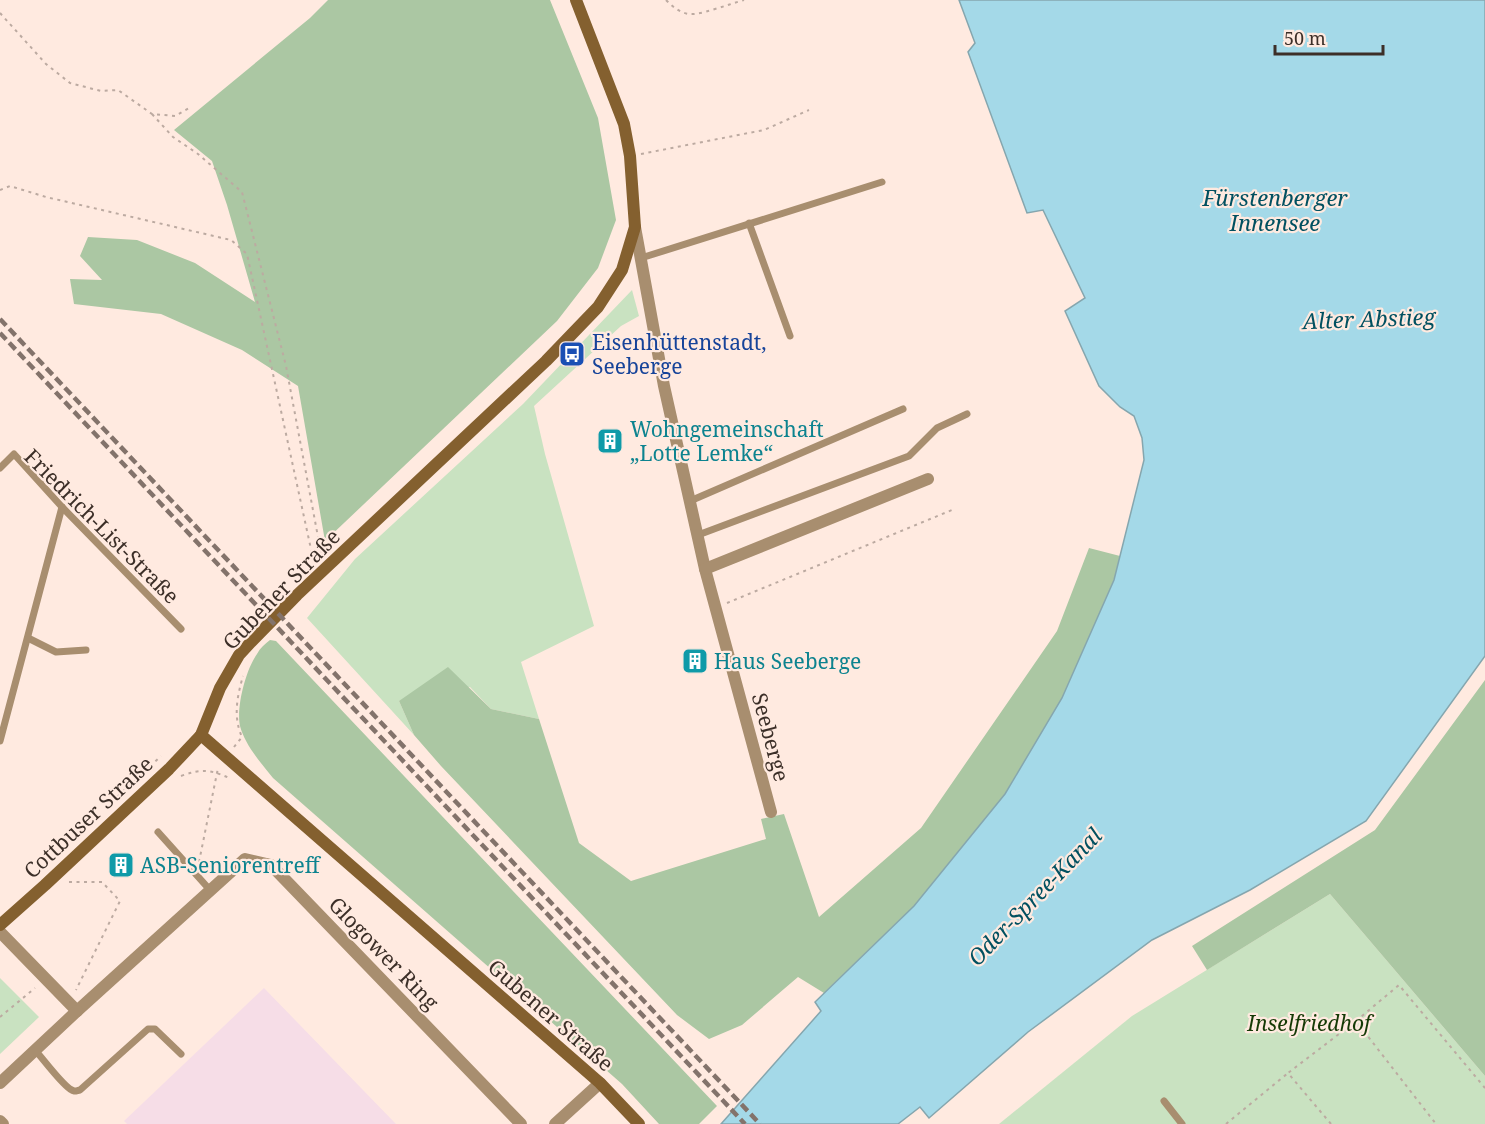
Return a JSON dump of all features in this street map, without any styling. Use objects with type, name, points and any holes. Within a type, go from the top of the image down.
[{"type":"main road","name":"Gubener Straße","points":[[576,0],[624,124],[630,156],[635,227],[622,270],[598,307],[546,361],[297,595],[239,655],[220,688],[201,735],[600,1083],[639,1124]]},
{"type":"main road","name":"Cottbuser Straße","points":[[0,926],[161,776],[201,735]]},
{"type":"street","name":"Seeberge","points":[[635,227],[664,386],[705,569],[771,812]]},
{"type":"street","points":[[705,569],[928,479]]},
{"type":"street","name":"Glogower Ring","points":[[0,1083],[35,1050],[73,1007],[245,859],[271,865],[521,1124]]},
{"type":"street","points":[[0,932],[73,1007]]},
{"type":"street","points":[[555,1124],[600,1083]]},
{"type":"street","points":[[0,1120],[3,1124]]},
{"type":"lane","points":[[641,258],[882,182]]},
{"type":"lane","points":[[749,224],[790,336]]},
{"type":"lane","points":[[690,501],[903,409]]},
{"type":"lane","points":[[698,535],[909,456],[936,428],[967,414]]},
{"type":"lane","name":"Friedrich-List-Straße","points":[[0,468],[14,454],[62,507],[181,628]]},
{"type":"lane","points":[[0,741],[62,507]]},
{"type":"lane","points":[[27,638],[56,652],[86,650]]},
{"type":"lane","points":[[158,832],[210,890]]},
{"type":"lane","points":[[35,1050],[74,1091],[80,1090],[148,1029],[155,1029],[181,1054]]},
{"type":"lane","points":[[1164,1101],[1182,1124]]},
{"type":"path","points":[[666,0],[675,9],[685,14],[697,15],[744,0]]},
{"type":"path","points":[[0,13],[46,63],[70,83],[101,91],[118,90],[152,114],[172,137],[198,154],[242,192],[286,366],[320,573]]},
{"type":"path","points":[[152,114],[175,116],[189,108]]},
{"type":"path","points":[[630,156],[764,130],[809,110]]},
{"type":"path","points":[[0,189],[10,186],[46,197],[231,240],[247,254],[320,573]]},
{"type":"path","points":[[716,608],[952,510]]},
{"type":"path","points":[[176,778],[194,771],[208,770],[235,781]]},
{"type":"path","points":[[63,882],[102,882],[120,901],[73,1007]]},
{"type":"path","points":[[0,1017],[46,978]]},
{"type":"path","points":[[1226,1124],[1399,985],[1485,1088]]},
{"type":"path","points":[[1356,1021],[1436,1124]]},
{"type":"path","points":[[1288,1073],[1331,1124]]},
{"type":"shaded area","points":[[264,988],[396,1124],[127,1124],[124,1121]]},
{"type":"green space","points":[[328,0],[550,0],[598,118],[616,220],[598,268],[557,321],[325,541],[298,386],[242,350],[161,314],[74,304],[70,279],[102,280],[80,256],[88,237],[137,240],[195,263],[255,302],[212,161],[174,130],[310,18]]},
{"type":"green space","points":[[632,290],[639,316],[621,326],[534,406],[545,454],[594,626],[521,662],[539,719],[491,709],[470,687],[399,701],[414,735],[307,618],[355,559],[523,404]]},
{"type":"green space","points":[[1089,548],[1120,556],[1114,580],[1062,698],[1005,794],[914,906],[824,993],[798,977],[742,1025],[709,1039],[677,1015],[441,766],[414,735],[399,701],[448,667],[491,709],[539,719],[579,843],[631,881],[766,839],[761,819],[784,814],[819,917],[921,828],[1057,631]]},
{"type":"green space","points":[[270,640],[276,641],[717,1106],[699,1124],[659,1124],[622,1084],[273,778],[246,740],[239,718],[243,688],[249,669],[260,650]]},
{"type":"green space","points":[[1485,680],[1485,1076],[1330,894],[1207,970],[1192,946],[1375,830]]},
{"type":"green space","name":"Inselfriedhof","points":[[1330,894],[1485,1076],[1485,1124],[999,1124],[1132,1016]]},
{"type":"green space","points":[[0,978],[39,1017],[0,1054]]},
{"type":"water","name":"Fürstenberger Innensee","points":[[959,0],[1485,0],[1485,656],[1366,821],[1250,890],[1152,940],[1028,1032],[929,1118],[920,1107],[898,1124],[721,1124],[821,1011],[815,1002],[914,906],[1005,794],[1062,698],[1114,580],[1144,460],[1142,438],[1134,416],[1120,407],[1099,386],[1065,311],[1085,298],[1043,210],[1027,213],[968,52],[975,43]]},
{"type":"railway","points":[[0,319],[760,1124]]},
{"type":"railway","points":[[0,333],[745,1124]]},
{"type":"place","name":"Eisenhüttenstadt, Seeberge","points":[[572,354]]},
{"type":"place","name":"Wohngemeinschaft „Lotte Lemke“","points":[[610,441]]},
{"type":"place","name":"Haus Seeberge","points":[[695,661]]},
{"type":"place","name":"ASB-Seniorentreff","points":[[121,865]]},
{"type":"water label","name":"Alter Abstieg","points":[[1369,318]]},
{"type":"water label","name":"Oder-Spree-Kanal","points":[[1034,896]]}]
